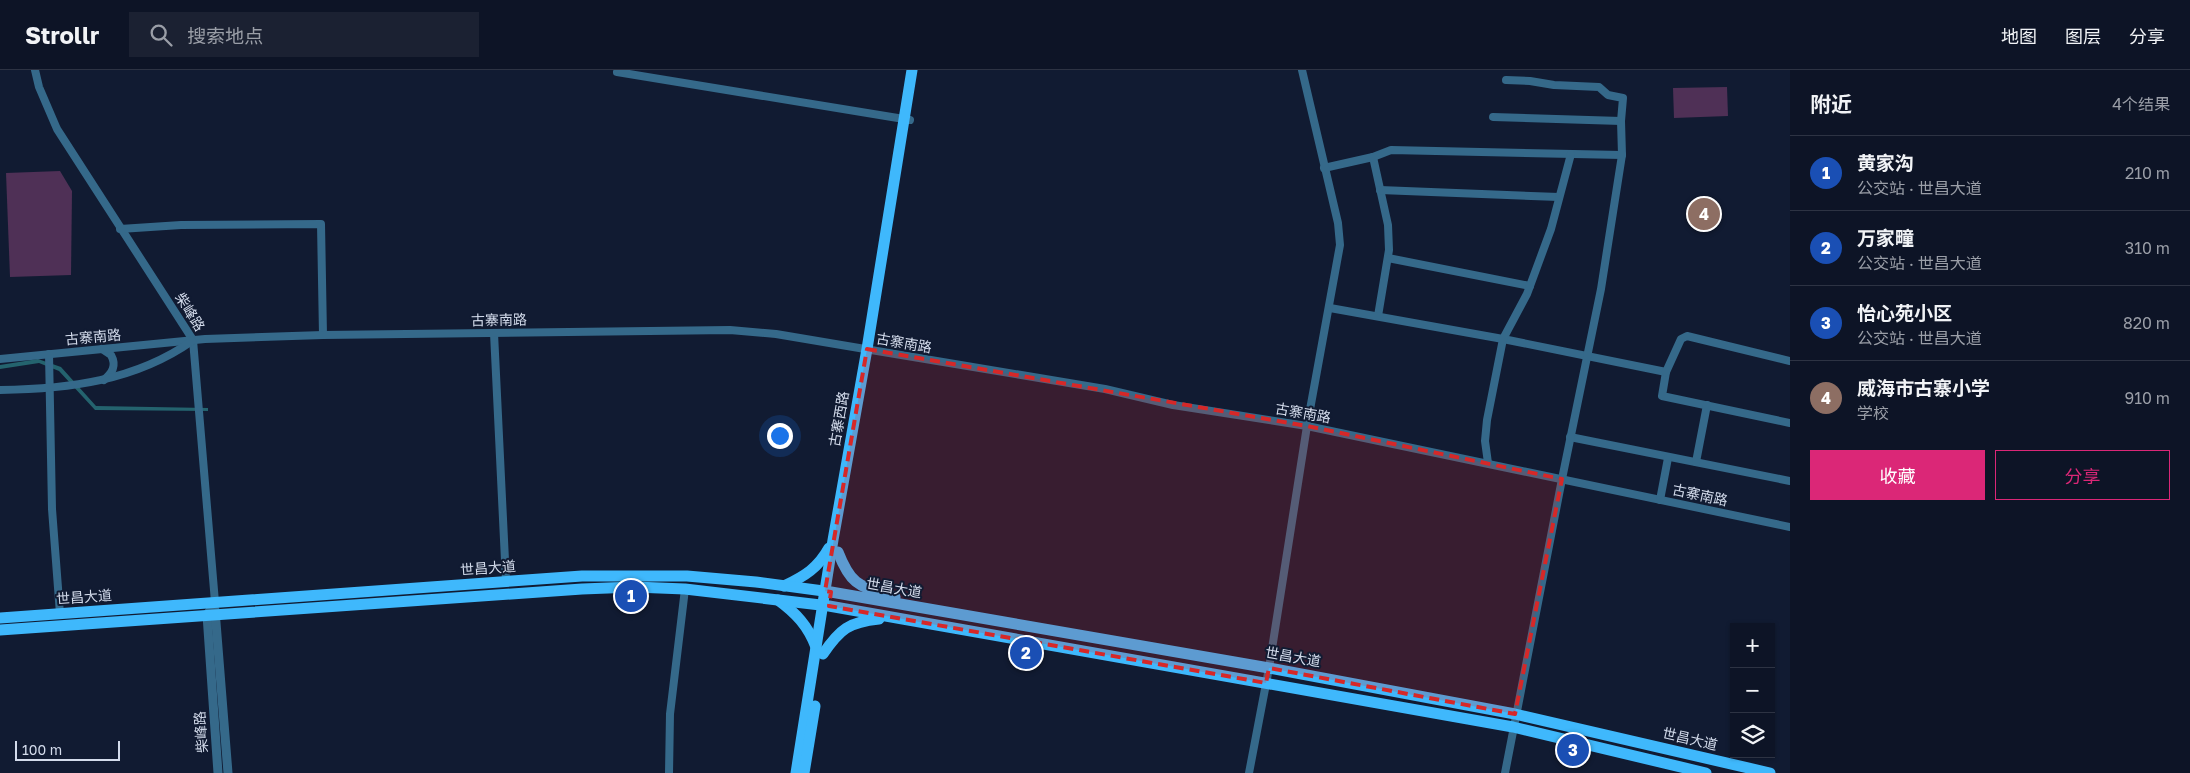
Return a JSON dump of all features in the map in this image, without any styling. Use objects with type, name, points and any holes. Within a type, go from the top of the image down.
[{"type":"main road","name":"古寨西路","points":[[828,591],[838,552],[907,119],[912,70]]},
{"type":"main road","name":"古寨西路","points":[[907,119],[919,70]]},
{"type":"main road","name":"古寨西路","points":[[804,773],[833,540],[869,350]]},
{"type":"main road","points":[[784,586],[814,570],[833,540]]},
{"type":"main road","points":[[838,552],[850,578],[858,584],[897,598],[912,606]]},
{"type":"main road","name":"世昌大道","points":[[0,630],[506,582],[635,574],[686,576],[828,591],[1269,668],[1515,714],[1770,773]]},
{"type":"main road","name":"世昌大道","points":[[0,618],[60,614],[212,610],[582,588],[634,587],[685,590],[826,605],[1514,727],[1706,773]]},
{"type":"main road","points":[[777,599],[792,610],[801,620],[810,632],[819,651],[844,627],[860,621],[892,617]]},
{"type":"main road","name":"古寨西路","points":[[796,773],[819,651]]},
{"type":"street","name":"柴峰路","points":[[35,70],[57,129],[193,340],[212,610],[228,773]]},
{"type":"street","points":[[1249,773],[1269,668],[1307,426],[1340,245],[1338,223],[1302,70]]},
{"type":"street","points":[[616,72],[907,119]]},
{"type":"street","points":[[1505,773],[1515,714],[1601,289],[1622,156],[1620,121],[1623,98],[1608,95],[1599,87],[1506,80]]},
{"type":"street","points":[[1493,117],[1620,121]]},
{"type":"street","points":[[1324,168],[1391,150],[1622,156]]},
{"type":"street","points":[[1488,463],[1485,441],[1486,420],[1503,339],[1530,286],[1551,229],[1571,154]]},
{"type":"street","points":[[1372,156],[1388,225],[1388,258],[1378,316]]},
{"type":"street","points":[[1380,190],[1559,197]]},
{"type":"street","points":[[120,229],[182,225],[321,224],[323,335]]},
{"type":"street","points":[[1388,258],[1530,286]]},
{"type":"street","points":[[1330,308],[1503,339],[1666,372]]},
{"type":"street","name":"古寨南路","points":[[0,359],[49,362],[102,349],[193,340],[323,335],[730,330],[776,334],[1105,389],[1172,405],[1307,426],[1790,527]]},
{"type":"street","points":[[494,333],[506,582]]},
{"type":"street","points":[[1790,361],[1687,336],[1681,339],[1666,372],[1662,396],[1790,423]]},
{"type":"street","points":[[0,390],[50,388],[104,381],[172,356],[193,340]]},
{"type":"street","points":[[102,349],[111,355],[114,364],[112,372],[104,381]]},
{"type":"street","points":[[49,362],[52,509],[60,614]]},
{"type":"street","points":[[1696,462],[1706,405]]},
{"type":"street","points":[[1570,437],[1790,481]]},
{"type":"street","points":[[1660,500],[1668,458]]},
{"type":"street","points":[[670,773],[670,714],[685,590]]},
{"type":"street","name":"柴峰路","points":[[212,610],[218,773]]},
{"type":"highlighted area","points":[[867,349],[1307,426],[1562,479],[1515,714],[1269,668],[1266,683],[829,606],[831,592],[825,591]]},
{"type":"shaded area","points":[[1727,87],[1728,116],[1674,118],[1673,88]]},
{"type":"shaded area","points":[[60,171],[72,191],[71,275],[10,277],[6,173]]},
{"type":"shaded area","points":[[38,359],[61,367],[96,406],[208,408],[208,411],[95,410],[59,371],[39,363],[0,369],[0,365]]},
{"type":"place","name":"威海市古寨小学","points":[[1704,214]]},
{"type":"place","name":"黄家沟","points":[[631,596]]},
{"type":"place","name":"万家疃","points":[[1026,653]]},
{"type":"place","name":"怡心苑小区","points":[[1573,750]]}]
